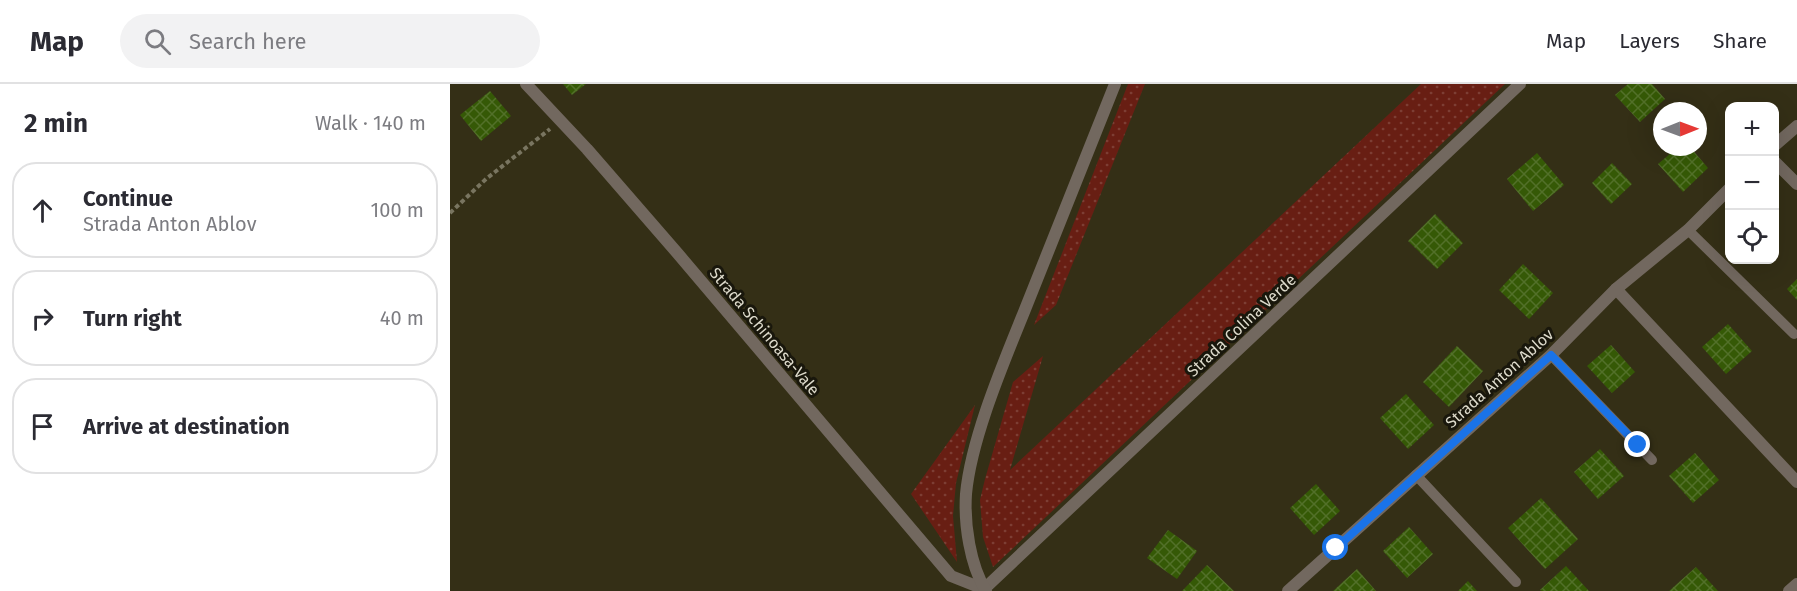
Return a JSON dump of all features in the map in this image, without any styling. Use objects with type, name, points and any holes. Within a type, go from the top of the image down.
[{"type":"street","name":"Strada Schinoasa-Vale","points":[[526,84],[687,263],[951,576],[983,590]]},
{"type":"street","points":[[983,590],[974,562],[968,530],[966,494],[975,452],[998,376],[1115,84]]},
{"type":"street","name":"Strada Colina Verde","points":[[983,590],[1520,84]]},
{"type":"street","points":[[1779,142],[1797,126]]},
{"type":"street","points":[[1779,165],[1797,184]]},
{"type":"street","name":"Strada Anton Ablov","points":[[1288,591],[1551,355],[1616,289],[1688,230],[1725,193]]},
{"type":"street","points":[[1616,289],[1797,482]]},
{"type":"street","points":[[1789,591],[1797,584]]},
{"type":"lane","points":[[1688,230],[1794,334]]},
{"type":"lane","points":[[1551,355],[1652,460]]},
{"type":"lane","points":[[1416,475],[1516,582]]},
{"type":"path","points":[[450,213],[486,179],[561,121]]},
{"type":"shaded area","points":[[1128,84],[1145,84],[1056,305],[1034,325]]},
{"type":"shaded area","points":[[1421,84],[1505,84],[993,567],[983,537],[980,500],[1013,382],[1043,356],[1010,470]]},
{"type":"shaded area","points":[[975,405],[956,483],[953,516],[957,562],[911,494]]},
{"type":"building","points":[[563,84],[586,84],[572,95]]},
{"type":"building","points":[[1628,84],[1652,84],[1665,99],[1662,102],[1653,102],[1653,110],[1640,122],[1615,95]]},
{"type":"building","points":[[490,91],[511,116],[481,141],[460,115]]},
{"type":"building","points":[[1537,153],[1564,185],[1533,211],[1507,179]]},
{"type":"building","points":[[1667,156],[1698,156],[1708,168],[1683,192],[1658,164]]},
{"type":"building","points":[[1612,163],[1632,184],[1611,204],[1592,183]]},
{"type":"building","points":[[1435,214],[1463,243],[1437,269],[1408,241]]},
{"type":"building","points":[[1523,264],[1553,293],[1529,319],[1499,290]]},
{"type":"building","points":[[1797,279],[1797,300],[1787,289]]},
{"type":"building","points":[[1728,324],[1752,351],[1726,374],[1702,347]]},
{"type":"building","points":[[1611,345],[1635,372],[1612,393],[1587,366]]},
{"type":"building","points":[[1457,346],[1483,371],[1449,407],[1423,382]]},
{"type":"building","points":[[1406,394],[1434,425],[1408,449],[1380,418]]},
{"type":"building","points":[[1600,449],[1624,476],[1598,499],[1574,472]]},
{"type":"building","points":[[1695,453],[1719,480],[1693,503],[1669,476]]},
{"type":"building","points":[[1316,484],[1340,511],[1314,535],[1290,508]]},
{"type":"building","points":[[1541,498],[1578,539],[1545,569],[1508,528]]},
{"type":"building","points":[[1409,527],[1433,554],[1407,578],[1383,551]]},
{"type":"building","points":[[1168,530],[1197,551],[1177,579],[1147,558]]},
{"type":"building","points":[[1207,565],[1234,591],[1182,591]]},
{"type":"building","points":[[1566,566],[1589,591],[1540,590]]},
{"type":"building","points":[[1696,567],[1718,591],[1669,591]]},
{"type":"building","points":[[1357,569],[1376,591],[1333,591]]},
{"type":"building","points":[[1468,581],[1477,591],[1458,591]]},
{"type":"route","points":[[1336,548],[1551,355],[1638,445]]}]
